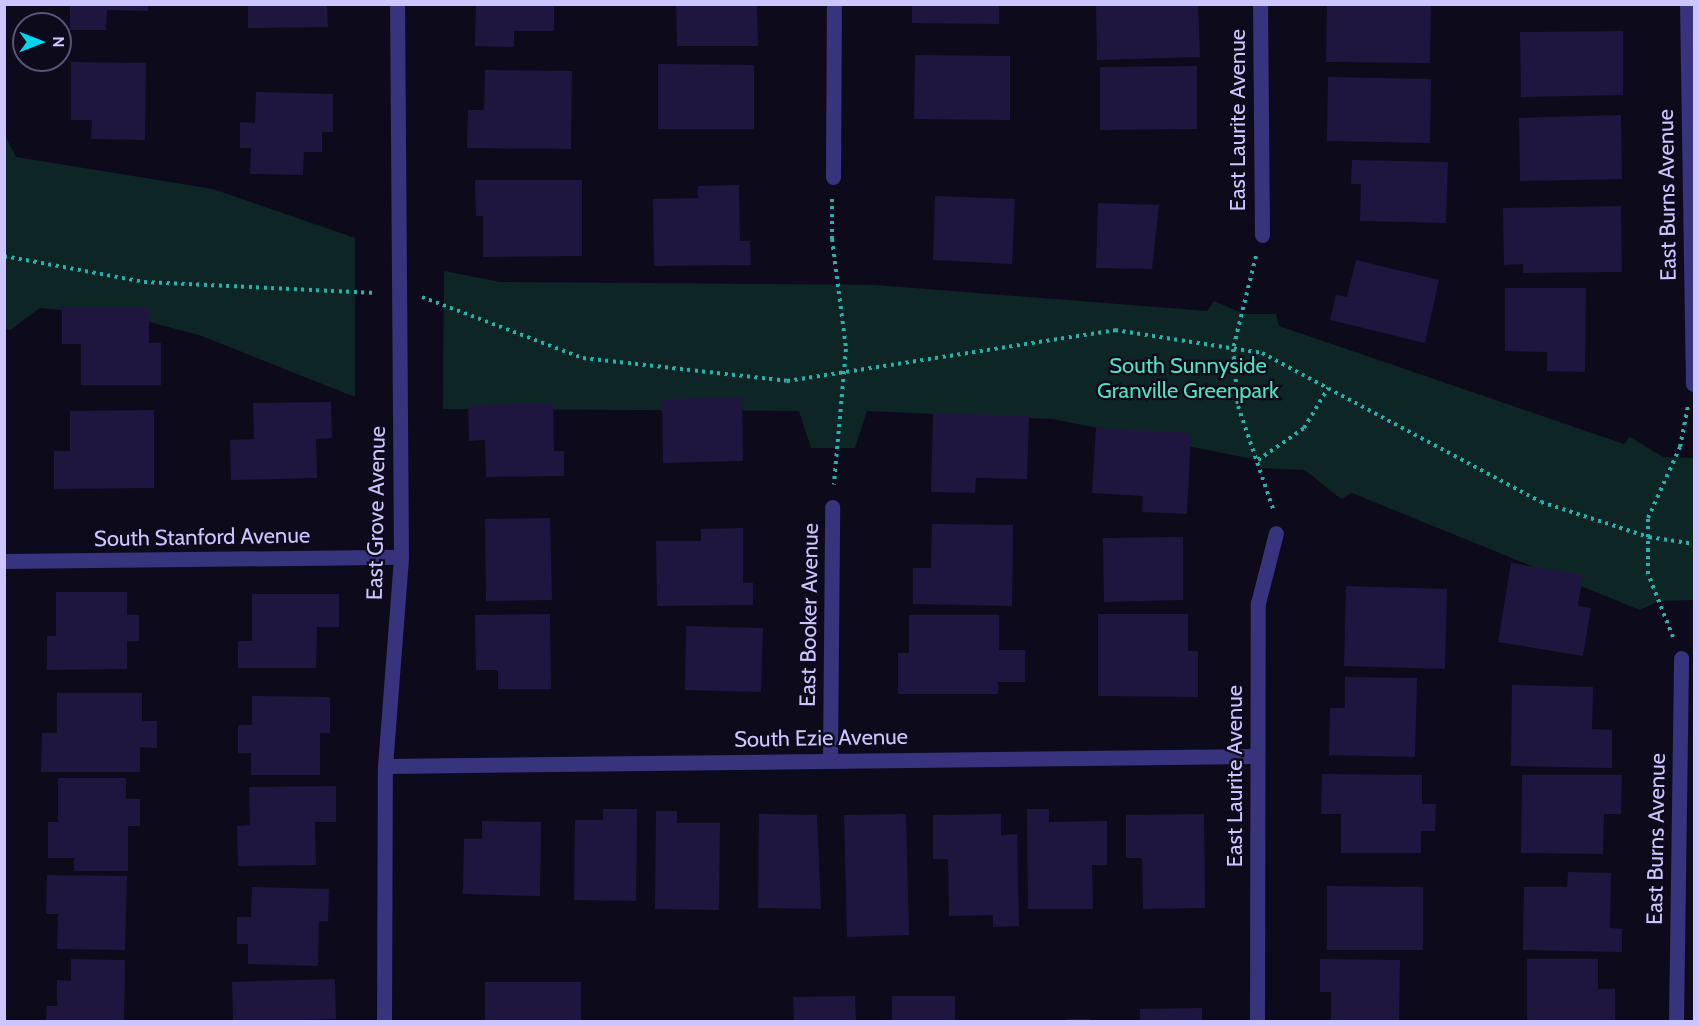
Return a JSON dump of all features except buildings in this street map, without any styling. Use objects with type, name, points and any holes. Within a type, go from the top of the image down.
[{"type":"street","name":"East Grove Avenue","points":[[384,1022],[385,766],[401,557],[398,4]]},
{"type":"street","points":[[833,177],[834,4]]},
{"type":"street","name":"East Laurite Avenue","points":[[1260,4],[1262,235]]},
{"type":"street","name":"East Burns Avenue","points":[[1687,4],[1693,384]]},
{"type":"street","name":"East Booker Avenue","points":[[830,760],[832,507]]},
{"type":"street","name":"East Laurite Avenue","points":[[1257,1022],[1258,603],[1276,533]]},
{"type":"street","name":"South Stanford Avenue","points":[[4,561],[401,557]]},
{"type":"street","name":"East Burns Avenue","points":[[1677,1022],[1681,658]]},
{"type":"street","name":"South Ezie Avenue","points":[[385,766],[1257,756]]},
{"type":"path","points":[[832,507],[844,373],[845,310],[832,239],[833,177]]},
{"type":"path","points":[[1262,235],[1233,349],[1238,406],[1271,489],[1276,533]]},
{"type":"path","points":[[4,256],[144,282],[434,298],[583,358],[787,381],[1115,330],[1262,353],[1541,501],[1649,537],[1695,544]]},
{"type":"path","points":[[1681,658],[1648,574],[1648,518],[1680,447],[1693,384]]},
{"type":"path","points":[[1258,460],[1304,429],[1328,388]]},
{"type":"green space","points":[[4,134],[16,157],[213,189],[355,238],[355,397],[202,336],[127,316],[40,308],[10,330],[5,328]]},
{"type":"green space","name":"South Sunnyside Granville Greenpark","points":[[444,271],[500,282],[875,285],[1207,311],[1214,301],[1244,314],[1276,314],[1279,326],[1624,444],[1630,437],[1663,457],[1694,458],[1694,600],[1659,601],[1640,610],[1352,493],[1341,499],[1305,470],[1260,468],[1258,460],[1053,419],[867,411],[855,448],[811,448],[799,411],[443,409]]}]
